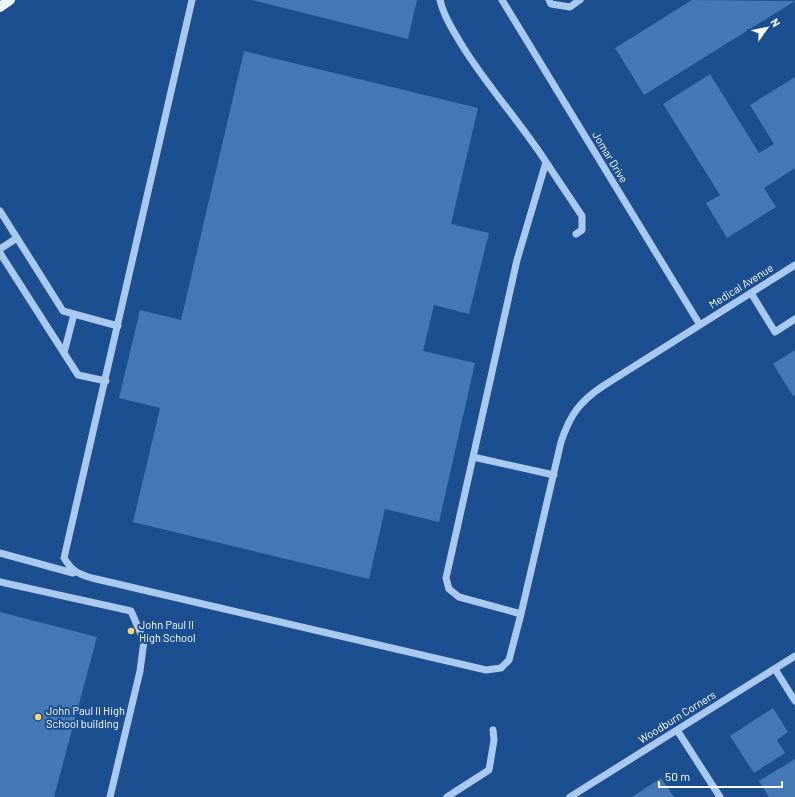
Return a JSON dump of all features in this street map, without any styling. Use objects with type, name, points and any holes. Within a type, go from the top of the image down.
[{"type":"main road","points":[[0,6],[10,0]]},
{"type":"street","points":[[76,573],[70,568],[64,558],[65,553],[106,381],[192,0]]},
{"type":"street","points":[[440,0],[442,10],[474,64],[532,141],[582,216],[582,230],[576,234]]},
{"type":"street","name":"Jomar Drive","points":[[502,0],[700,325]]},
{"type":"street","points":[[549,0],[551,4],[570,7],[580,0]]},
{"type":"street","points":[[522,614],[459,597],[449,589],[446,578],[517,260],[546,162]]},
{"type":"street","points":[[0,211],[63,311],[118,326]]},
{"type":"street","points":[[0,249],[17,238]]},
{"type":"street","points":[[0,253],[78,374],[106,381]]},
{"type":"street","name":"Medical Avenue","points":[[0,553],[76,573],[486,670],[501,668],[509,660],[522,614],[566,427],[575,410],[590,395],[795,265]]},
{"type":"street","points":[[751,293],[775,332],[795,319]]},
{"type":"street","points":[[64,353],[74,314]]},
{"type":"street","points":[[473,457],[554,475]]},
{"type":"street","points":[[0,582],[131,611],[144,641],[140,671],[110,797]]},
{"type":"street","name":"Woodburn Corners","points":[[570,797],[582,794],[677,730],[795,656]]},
{"type":"street","points":[[775,669],[795,700]]},
{"type":"street","points":[[447,797],[489,770],[494,740],[493,730]]},
{"type":"street","points":[[677,730],[720,797]]},
{"type":"building","points":[[252,0],[417,0],[408,39]]},
{"type":"building","points":[[692,0],[795,1],[644,95],[615,48]]},
{"type":"building","points":[[244,51],[478,108],[451,224],[489,233],[469,314],[434,305],[423,351],[475,363],[439,522],[385,509],[369,579],[133,522],[160,408],[119,398],[140,310],[181,320]]},
{"type":"building","points":[[710,74],[759,153],[774,144],[750,105],[795,77],[795,168],[764,188],[776,207],[727,238],[706,203],[720,195],[663,104]]},
{"type":"building","points":[[795,350],[795,395],[793,396],[773,364]]},
{"type":"building","name":"John Paul II High School building","points":[[0,612],[97,637],[54,797],[0,797]]},
{"type":"building","points":[[773,708],[788,732],[777,740],[785,753],[754,773],[730,736]]},
{"type":"building","points":[[795,759],[795,797],[769,797],[759,781]]},
{"type":"building","points":[[661,778],[674,797],[632,797]]},
{"type":"place","name":"John Paul II High School","points":[[131,631]]},
{"type":"place","name":"John Paul II High School building","points":[[38,717]]}]
